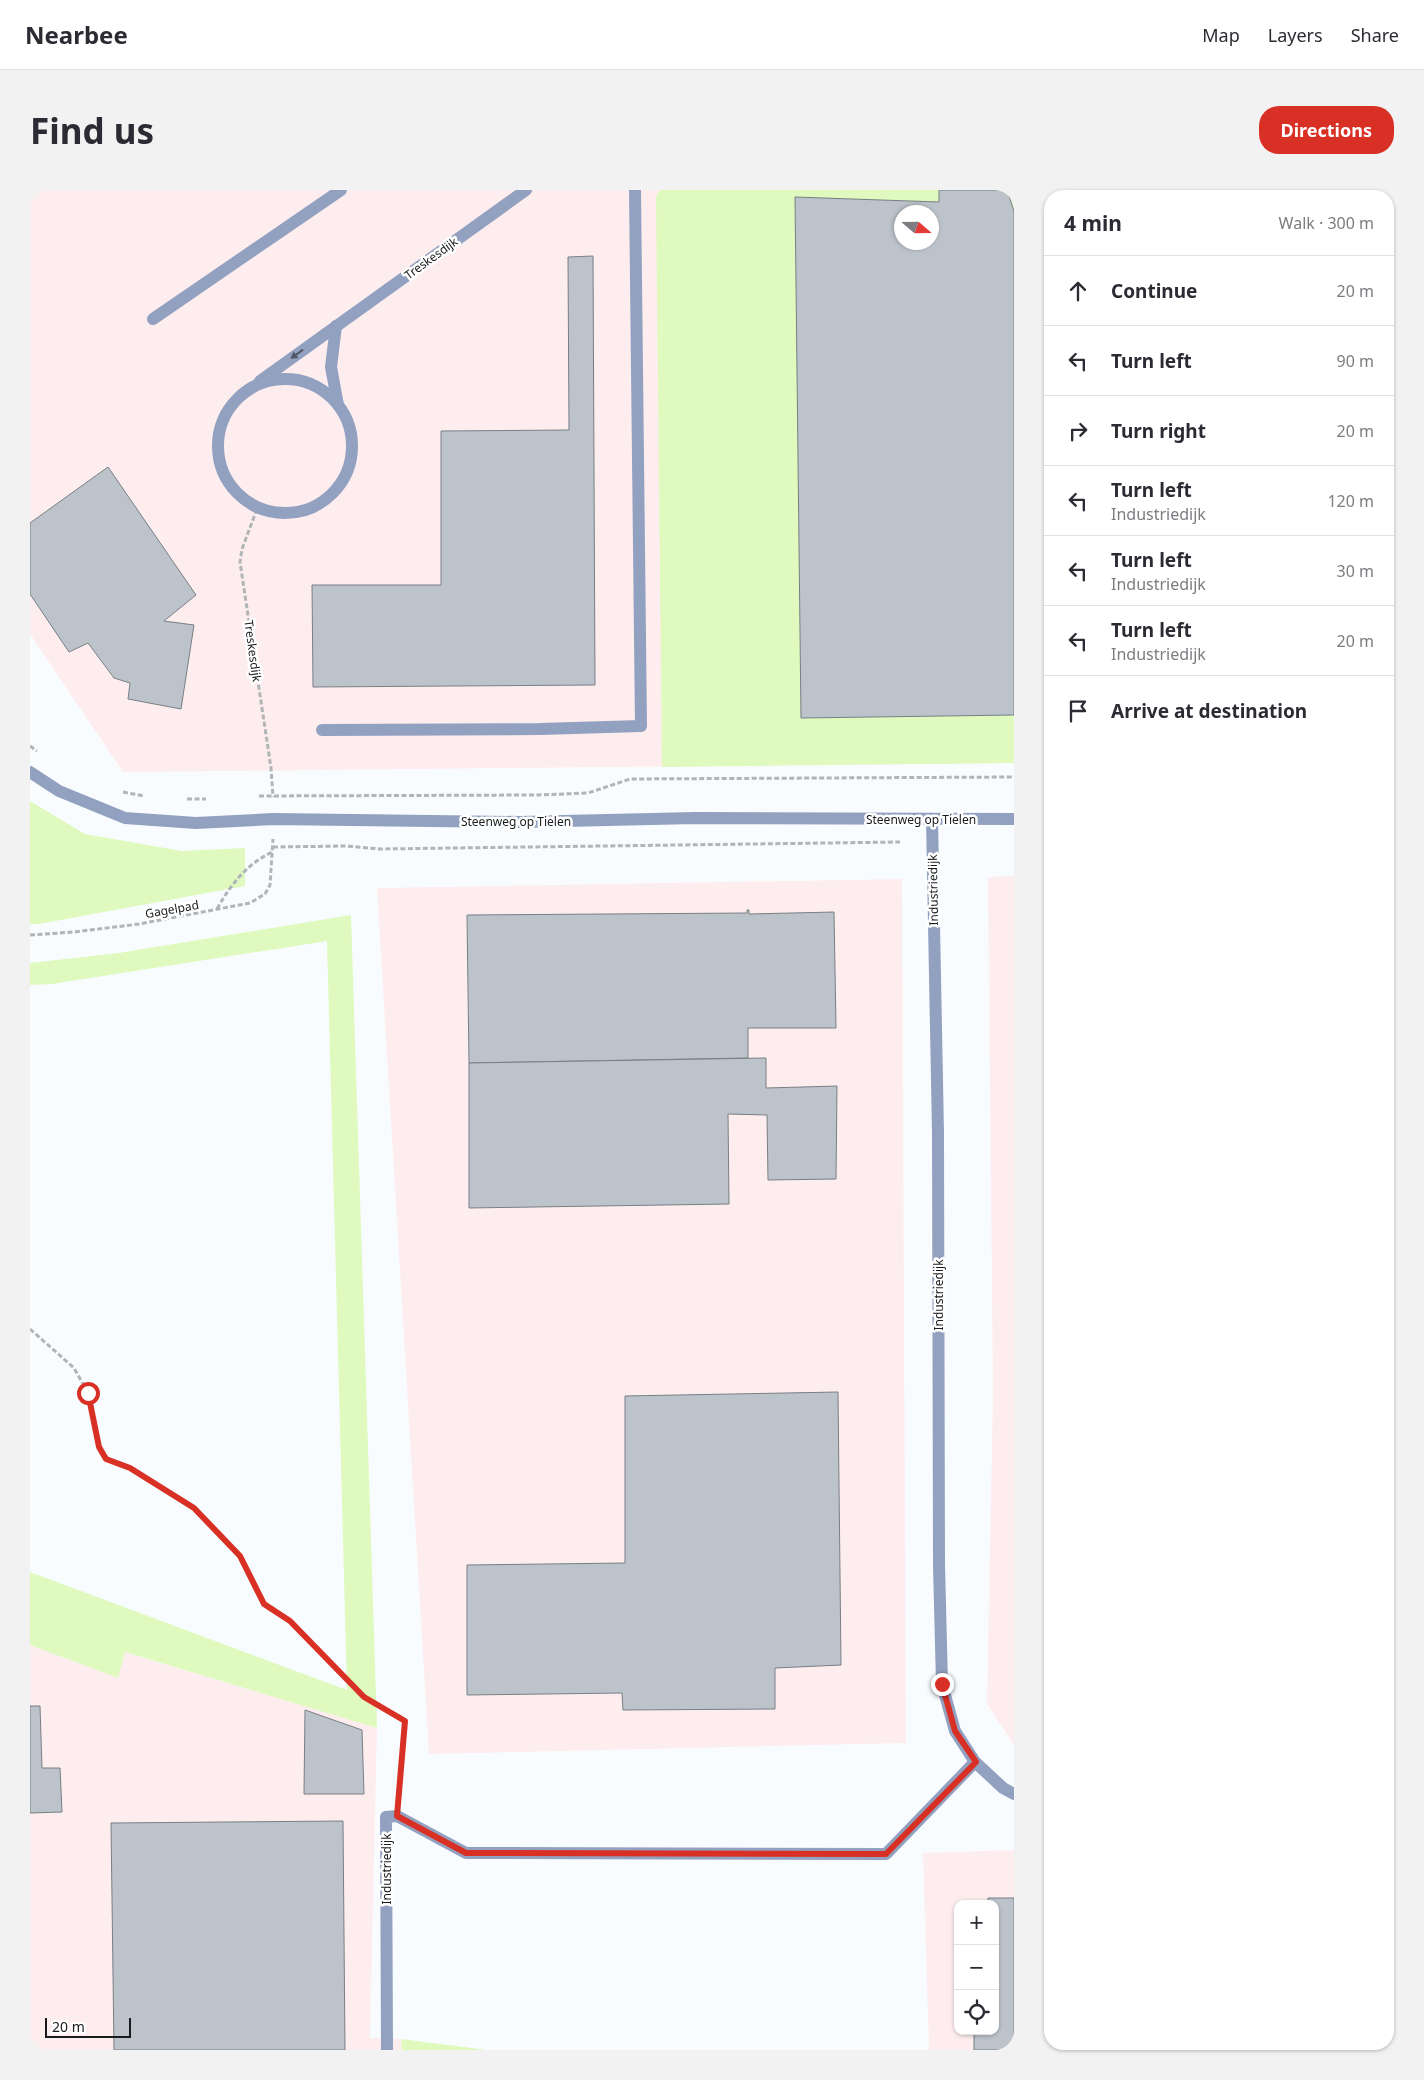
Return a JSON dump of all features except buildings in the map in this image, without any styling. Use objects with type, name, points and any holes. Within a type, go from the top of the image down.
[{"type":"street","points":[[153,319],[341,190]]},
{"type":"street","name":"Treskesdijk","points":[[246,390],[265,382],[285,379],[305,382],[323,391],[338,405],[348,422],[352,441],[351,461],[344,480],[331,495],[315,507],[296,513],[276,514],[257,509],[240,498],[227,482],[219,463],[217,442],[222,422],[232,404],[246,390],[526,190]]},
{"type":"street","points":[[322,730],[540,729],[640,726],[635,190]]},
{"type":"street","name":"Treskesdijk","points":[[336,326],[331,367],[338,405]]},
{"type":"street","name":"Steenweg op Tielen","points":[[30,772],[59,792],[125,818],[196,823],[273,819],[520,822],[695,818],[1014,819]]},
{"type":"street","name":"Industriedijk","points":[[932,819],[938,1133],[939,1565],[942,1684],[955,1731],[976,1762],[1003,1788],[1014,1794]]},
{"type":"street","name":"Industriedijk","points":[[386,2050],[386,1817],[397,1816],[466,1853],[886,1854],[976,1762]]},
{"type":"path","name":"Treskesdijk","points":[[257,509],[242,548],[240,562],[271,768],[273,795]]},
{"type":"path","points":[[30,746],[38,751]]},
{"type":"path","points":[[254,797],[273,795],[538,795],[588,793],[630,779],[1014,777]]},
{"type":"path","points":[[114,791],[150,798]]},
{"type":"path","points":[[178,799],[216,799]]},
{"type":"path","name":"Gagelpad","points":[[30,935],[130,925],[250,903],[265,894],[270,884],[273,847],[346,846],[380,849],[932,842]]},
{"type":"path","points":[[217,909],[236,880],[248,867],[273,852]]},
{"type":"path","points":[[30,1329],[74,1368],[88,1393],[99,1447],[106,1459],[130,1468],[194,1508],[240,1556],[264,1604],[290,1621],[364,1697],[405,1721],[397,1816]]},
{"type":"shaded area","points":[[30,190],[1014,190],[1014,763],[123,772],[30,634]]},
{"type":"shaded area","points":[[1014,876],[1014,1745],[987,1704],[993,1393],[988,877]]},
{"type":"shaded area","points":[[902,879],[906,1743],[429,1754],[377,888]]},
{"type":"shaded area","points":[[30,1645],[118,1678],[124,1652],[377,1728],[370,2038],[401,2039],[402,2050],[30,2050]]},
{"type":"shaded area","points":[[1014,1850],[1014,2050],[929,2050],[923,1853]]},
{"type":"green space","points":[[660,190],[1014,190],[1014,763],[662,767],[656,197]]},
{"type":"green space","points":[[30,801],[85,834],[182,851],[245,848],[245,886],[39,924],[30,924]]},
{"type":"green space","points":[[351,915],[377,1728],[125,1652],[118,1678],[30,1645],[30,1572],[347,1690],[327,941],[52,984],[30,985],[30,963],[119,953]]},
{"type":"green space","points":[[401,2039],[487,2050],[402,2050]]},
{"type":"route","points":[[88,1393],[99,1447],[106,1459],[130,1468],[194,1508],[240,1556],[264,1604],[290,1621],[364,1697],[405,1721],[397,1816],[466,1853],[886,1854],[976,1762],[955,1731],[942,1684]]}]
